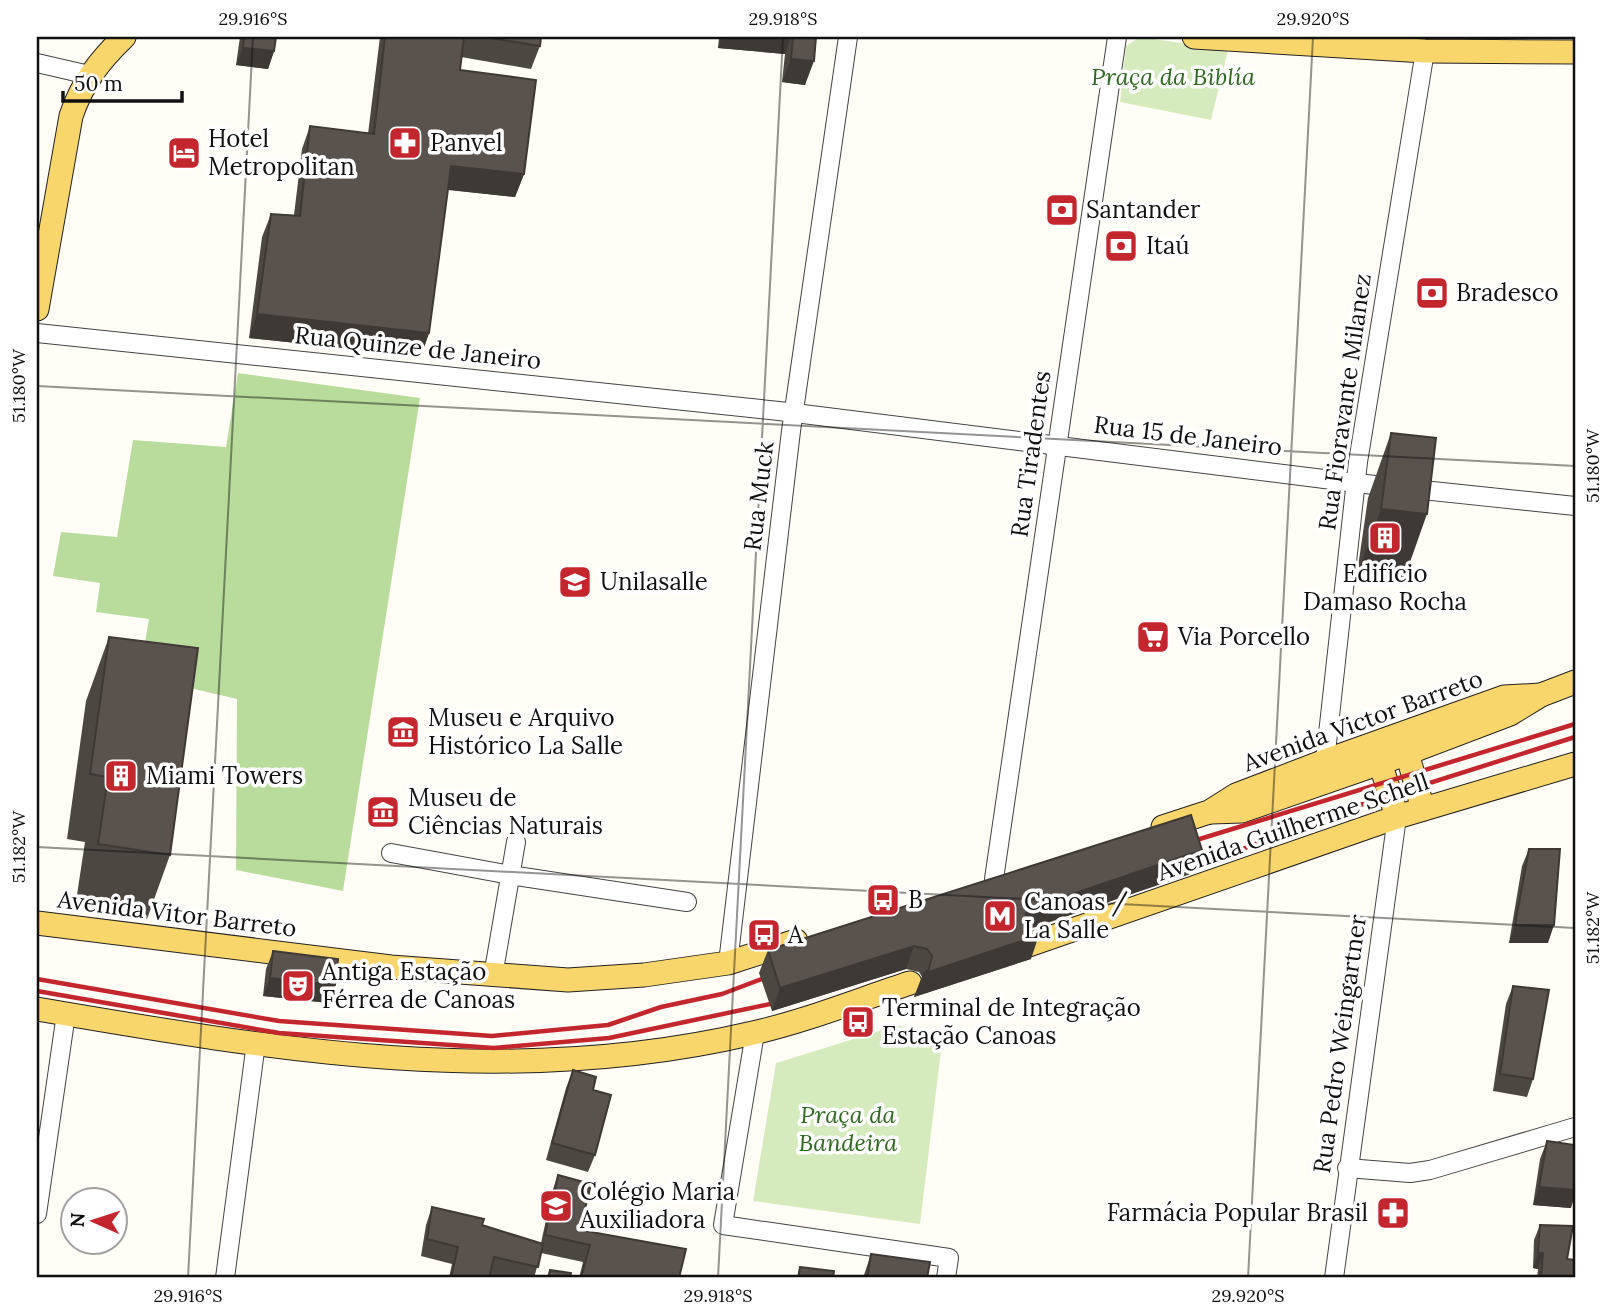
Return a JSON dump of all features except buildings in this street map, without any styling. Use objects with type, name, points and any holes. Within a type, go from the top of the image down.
[{"type":"main road","points":[[37,309],[71,116],[89,75],[124,37]]},
{"type":"main road","points":[[1194,37],[1425,51],[1575,52]]},
{"type":"main road","points":[[1146,832],[1209,812],[1242,811],[1510,714],[1541,695],[1575,682]]},
{"type":"main road","name":"Avenida Victor Barreto","points":[[1209,812],[1237,795],[1504,697],[1541,695]]},
{"type":"main road","points":[[1407,753],[1423,810]]},
{"type":"main road","points":[[1380,762],[1397,817]]},
{"type":"main road","name":"Avenida Guilherme Schell","points":[[1029,945],[1397,817],[1575,764]]},
{"type":"main road","points":[[968,887],[1019,871]]},
{"type":"main road","name":"Avenida Vitor Barreto","points":[[37,923],[391,967],[568,980],[644,975],[728,963],[821,933]]},
{"type":"main road","points":[[37,1009],[370,1058],[462,1063],[562,1060],[688,1045],[755,1033],[910,983]]},
{"type":"street","name":"Rua Muck","points":[[728,963],[794,413],[848,37]]},
{"type":"street","name":"Rua Tiradentes","points":[[994,879],[1117,37]]},
{"type":"street","name":"Rua Fioravante Milanez","points":[[1325,761],[1356,483],[1425,51]]},
{"type":"street","points":[[37,63],[89,75]]},
{"type":"street","name":"Rua Quinze de Janeiro","points":[[37,333],[794,413]]},
{"type":"street","name":"Rua 15 de Janeiro","points":[[794,413],[1356,483],[1575,506]]},
{"type":"street","name":"Rua Pedro Weingartner","points":[[1334,1278],[1397,817]]},
{"type":"street","points":[[494,976],[516,842]]},
{"type":"street","points":[[391,853],[510,875],[688,902]]},
{"type":"street","points":[[37,1214],[66,1014]]},
{"type":"street","points":[[755,1033],[723,1225],[949,1258],[946,1278]]},
{"type":"street","points":[[225,1278],[256,1043]]},
{"type":"street","points":[[1347,1168],[1410,1173],[1430,1170],[1575,1127]]},
{"type":"green space","name":"Praça da Biblía","points":[[1140,37],[1228,50],[1211,120],[1120,102],[1126,46]]},
{"type":"green space","points":[[238,373],[420,398],[343,891],[236,870],[237,699],[139,676],[149,619],[96,612],[100,583],[53,576],[61,532],[117,537],[133,440],[226,447]]},
{"type":"green space","name":"Praça da Bandeira","points":[[899,1025],[941,1050],[920,1224],[753,1201],[776,1063]]},
{"type":"railway","points":[[1180,845],[1575,724]]},
{"type":"railway","points":[[1176,876],[1319,818],[1575,737]]},
{"type":"railway","points":[[37,979],[279,1021],[492,1036],[608,1025],[661,1007],[722,994],[780,972]]},
{"type":"railway","points":[[37,991],[279,1033],[494,1048],[609,1038],[789,1000]]},
{"type":"place","name":"Panvel","points":[[405,143]]},
{"type":"place","name":"Hotel Metropolitan","points":[[184,153]]},
{"type":"place","name":"Santander","points":[[1062,210]]},
{"type":"place","name":"Itaú","points":[[1121,246]]},
{"type":"place","name":"Bradesco","points":[[1432,293]]},
{"type":"place","name":"Edifício Damaso Rocha","points":[[1385,538]]},
{"type":"place","name":"Unilasalle","points":[[575,582]]},
{"type":"place","name":"Via Porcello","points":[[1153,637]]},
{"type":"place","name":"Museu e Arquivo Histórico La Salle","points":[[403,732]]},
{"type":"place","name":"Miami Towers","points":[[121,776]]},
{"type":"place","name":"Museu de Ciências Naturais","points":[[383,812]]},
{"type":"place","name":"B","points":[[883,900]]},
{"type":"place","name":"Canoas / La Salle","points":[[1000,916]]},
{"type":"place","name":"A","points":[[764,935]]},
{"type":"place","name":"Antiga Estação Férrea de Canoas","points":[[298,986]]},
{"type":"place","name":"Terminal de Integração Estação Canoas","points":[[858,1022]]},
{"type":"place","name":"Colégio Maria Auxiliadora","points":[[556,1206]]},
{"type":"place","name":"Farmácia Popular Brasil","points":[[1393,1213]]}]
